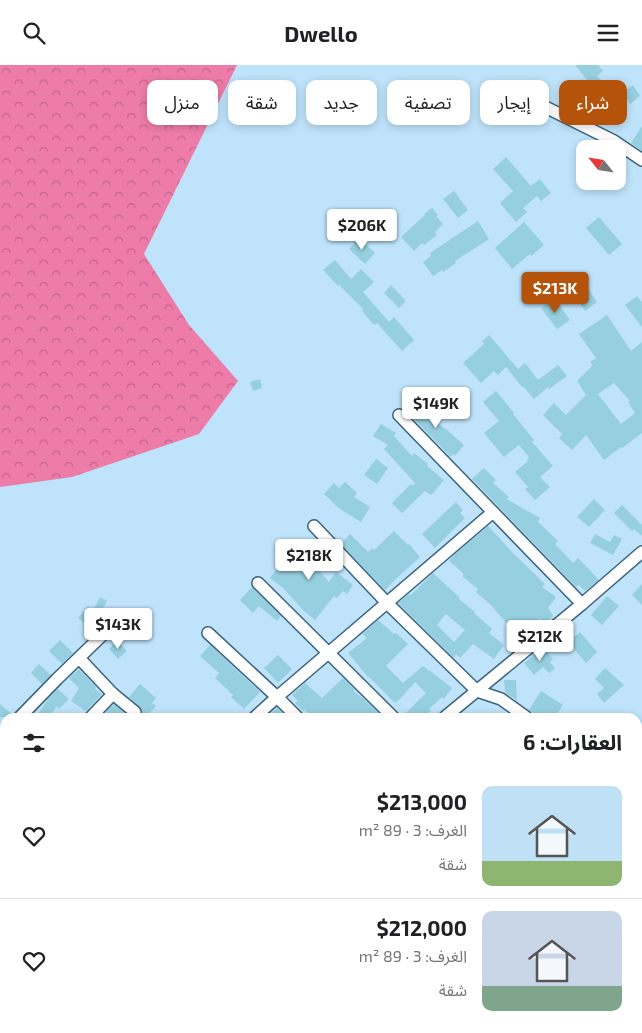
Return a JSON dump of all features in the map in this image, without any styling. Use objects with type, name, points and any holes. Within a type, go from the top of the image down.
[{"type":"street","points":[[549,109],[614,141],[642,160]]},
{"type":"street","points":[[399,415],[582,604]]},
{"type":"street","points":[[259,713],[493,512]]},
{"type":"street","points":[[314,526],[387,603],[477,691],[501,699],[520,713]]},
{"type":"street","points":[[450,713],[641,555]]},
{"type":"street","points":[[258,583],[388,713]]},
{"type":"street","points":[[24,713],[122,616]]},
{"type":"street","points":[[208,633],[293,713]]},
{"type":"street","points":[[79,658],[113,694],[135,712]]},
{"type":"street","points":[[94,713],[113,694]]},
{"type":"green space","points":[[0,65],[237,65],[218,104],[218,80],[147,80],[147,125],[207,125],[144,254],[189,325],[238,381],[199,434],[72,477],[0,487]]},
{"type":"building","points":[[575,65],[598,65],[603,71],[597,76],[601,80],[587,80]]},
{"type":"building","points":[[633,85],[640,96],[630,104],[627,99],[627,90]]},
{"type":"building","points":[[642,126],[642,151],[631,143]]},
{"type":"building","points":[[506,157],[531,186],[540,179],[551,193],[541,201],[537,196],[523,208],[527,212],[516,222],[500,203],[513,191],[493,169]]},
{"type":"building","points":[[454,191],[468,210],[458,218],[443,199]]},
{"type":"building","points":[[432,208],[443,224],[435,232],[437,235],[424,245],[422,243],[414,251],[401,237]]},
{"type":"building","points":[[599,217],[622,244],[609,255],[586,228]]},
{"type":"building","points":[[478,221],[489,239],[455,261],[456,263],[443,272],[442,270],[433,276],[423,262],[431,256],[430,253]]},
{"type":"building","points":[[524,222],[544,245],[512,269],[495,248]]},
{"type":"building","points":[[359,238],[375,253],[365,264],[349,249]]},
{"type":"building","points":[[335,260],[351,279],[361,269],[374,282],[363,292],[389,322],[394,317],[414,340],[402,351],[377,323],[374,325],[362,311],[363,309],[323,270]]},
{"type":"building","points":[[579,276],[597,302],[585,311],[567,285]]},
{"type":"building","points":[[391,285],[406,301],[399,308],[384,293]]},
{"type":"building","points":[[637,296],[642,302],[642,327],[625,305]]},
{"type":"building","points":[[554,298],[570,320],[557,329],[541,308]]},
{"type":"building","points":[[607,315],[631,351],[642,342],[642,433],[604,460],[586,435],[572,450],[559,438],[562,434],[543,415],[554,403],[566,415],[586,395],[577,381],[593,365],[590,362],[596,358],[579,334]],"holes":[[[614,383],[630,401],[628,402],[635,413],[621,424],[598,394]]]},
{"type":"building","points":[[489,335],[518,369],[525,363],[538,380],[558,365],[567,376],[549,389],[548,387],[534,399],[506,367],[498,375],[494,371],[481,383],[463,363],[484,344],[482,341]]},
{"type":"building","points":[[260,379],[262,388],[253,391],[250,382]]},
{"type":"building","points":[[496,391],[534,440],[532,442],[553,466],[540,477],[550,487],[535,500],[525,489],[528,487],[515,472],[528,461],[529,457],[519,445],[504,457],[484,433],[499,421],[483,402]]},
{"type":"building","points":[[421,400],[437,415],[433,420],[464,445],[455,456],[453,454],[451,457],[409,414]]},
{"type":"building","points":[[381,424],[396,433],[394,436],[412,456],[414,453],[444,480],[431,495],[425,491],[402,513],[392,503],[411,484],[413,486],[415,483],[384,449],[388,445],[373,436]]},
{"type":"building","points":[[376,459],[388,468],[377,484],[364,475]]},
{"type":"building","points":[[484,468],[496,480],[493,483],[509,497],[506,499],[540,518],[538,522],[558,541],[555,544],[573,563],[578,558],[599,580],[585,591],[579,585],[576,587],[472,479]]},
{"type":"building","points":[[345,482],[357,493],[354,497],[370,507],[361,522],[340,509],[324,494],[334,483],[339,488]]},
{"type":"building","points":[[594,499],[605,510],[589,527],[577,517]]},
{"type":"building","points":[[456,502],[463,510],[460,513],[465,518],[435,548],[422,534]]},
{"type":"building","points":[[622,505],[642,525],[642,536],[634,529],[632,531],[614,513]]},
{"type":"building","points":[[488,526],[545,584],[542,587],[556,597],[548,608],[553,616],[544,623],[540,618],[531,632],[521,626],[518,630],[506,623],[492,606],[476,592],[478,589],[462,576],[464,574],[449,561]]},
{"type":"building","points":[[394,531],[420,557],[385,590],[341,544],[350,534],[368,552],[372,548],[374,550]]},
{"type":"building","points":[[595,534],[610,542],[614,535],[622,539],[613,555],[590,543]]},
{"type":"building","points":[[309,540],[322,553],[312,562],[329,582],[336,572],[353,585],[347,594],[343,591],[337,598],[334,596],[315,620],[283,588],[270,578],[282,562],[285,564]]},
{"type":"building","points":[[433,573],[492,629],[489,633],[504,645],[494,659],[473,644],[460,658],[456,654],[454,658],[398,603],[409,594],[411,595]],"holes":[[[446,614],[465,630],[454,642],[437,625]]]},
{"type":"building","points":[[642,584],[642,605],[632,595]]},
{"type":"building","points":[[252,587],[281,616],[277,621],[259,606],[253,613],[240,600]]},
{"type":"building","points":[[607,596],[619,606],[602,625],[591,615]]},
{"type":"building","points":[[100,597],[107,601],[99,616],[102,618],[92,630],[78,618],[88,606],[93,611]]},
{"type":"building","points":[[378,620],[408,644],[386,666],[403,683],[423,666],[452,688],[444,699],[442,697],[429,709],[431,711],[429,713],[406,713],[426,693],[415,682],[395,703],[368,677],[348,653],[367,638],[362,634]]},
{"type":"building","points":[[580,632],[597,652],[586,663],[568,642]]},
{"type":"building","points":[[60,640],[73,653],[62,664],[49,651]]},
{"type":"building","points":[[117,641],[127,651],[118,659],[109,649]]},
{"type":"building","points":[[210,645],[260,692],[244,709],[231,697],[233,695],[215,678],[219,673],[200,656]]},
{"type":"building","points":[[543,647],[553,659],[550,662],[555,668],[549,673],[543,667],[534,675],[524,663]]},
{"type":"building","points":[[278,655],[292,669],[278,683],[264,668]]},
{"type":"building","points":[[39,664],[51,675],[42,684],[31,673]]},
{"type":"building","points":[[605,668],[624,685],[604,703],[597,694],[604,688],[595,679]]},
{"type":"building","points":[[79,669],[96,687],[95,689],[102,694],[86,711],[71,701],[79,688],[69,678]]},
{"type":"building","points":[[343,678],[355,690],[353,691],[378,713],[308,713],[295,703],[298,701],[292,695],[305,683],[322,698]]},
{"type":"building","points":[[504,680],[516,680],[517,701],[505,692]]},
{"type":"building","points":[[140,684],[156,698],[152,703],[156,706],[150,713],[142,713],[142,709],[129,697]]},
{"type":"building","points":[[58,689],[69,699],[59,709],[57,706],[52,713],[39,713]]},
{"type":"building","points":[[541,691],[563,705],[558,713],[533,713],[529,710]]},
{"type":"building","points":[[0,704],[11,713],[0,713]]},
{"type":"building","points":[[114,704],[125,713],[105,713]]},
{"type":"building","points":[[277,708],[283,713],[271,713]]}]
